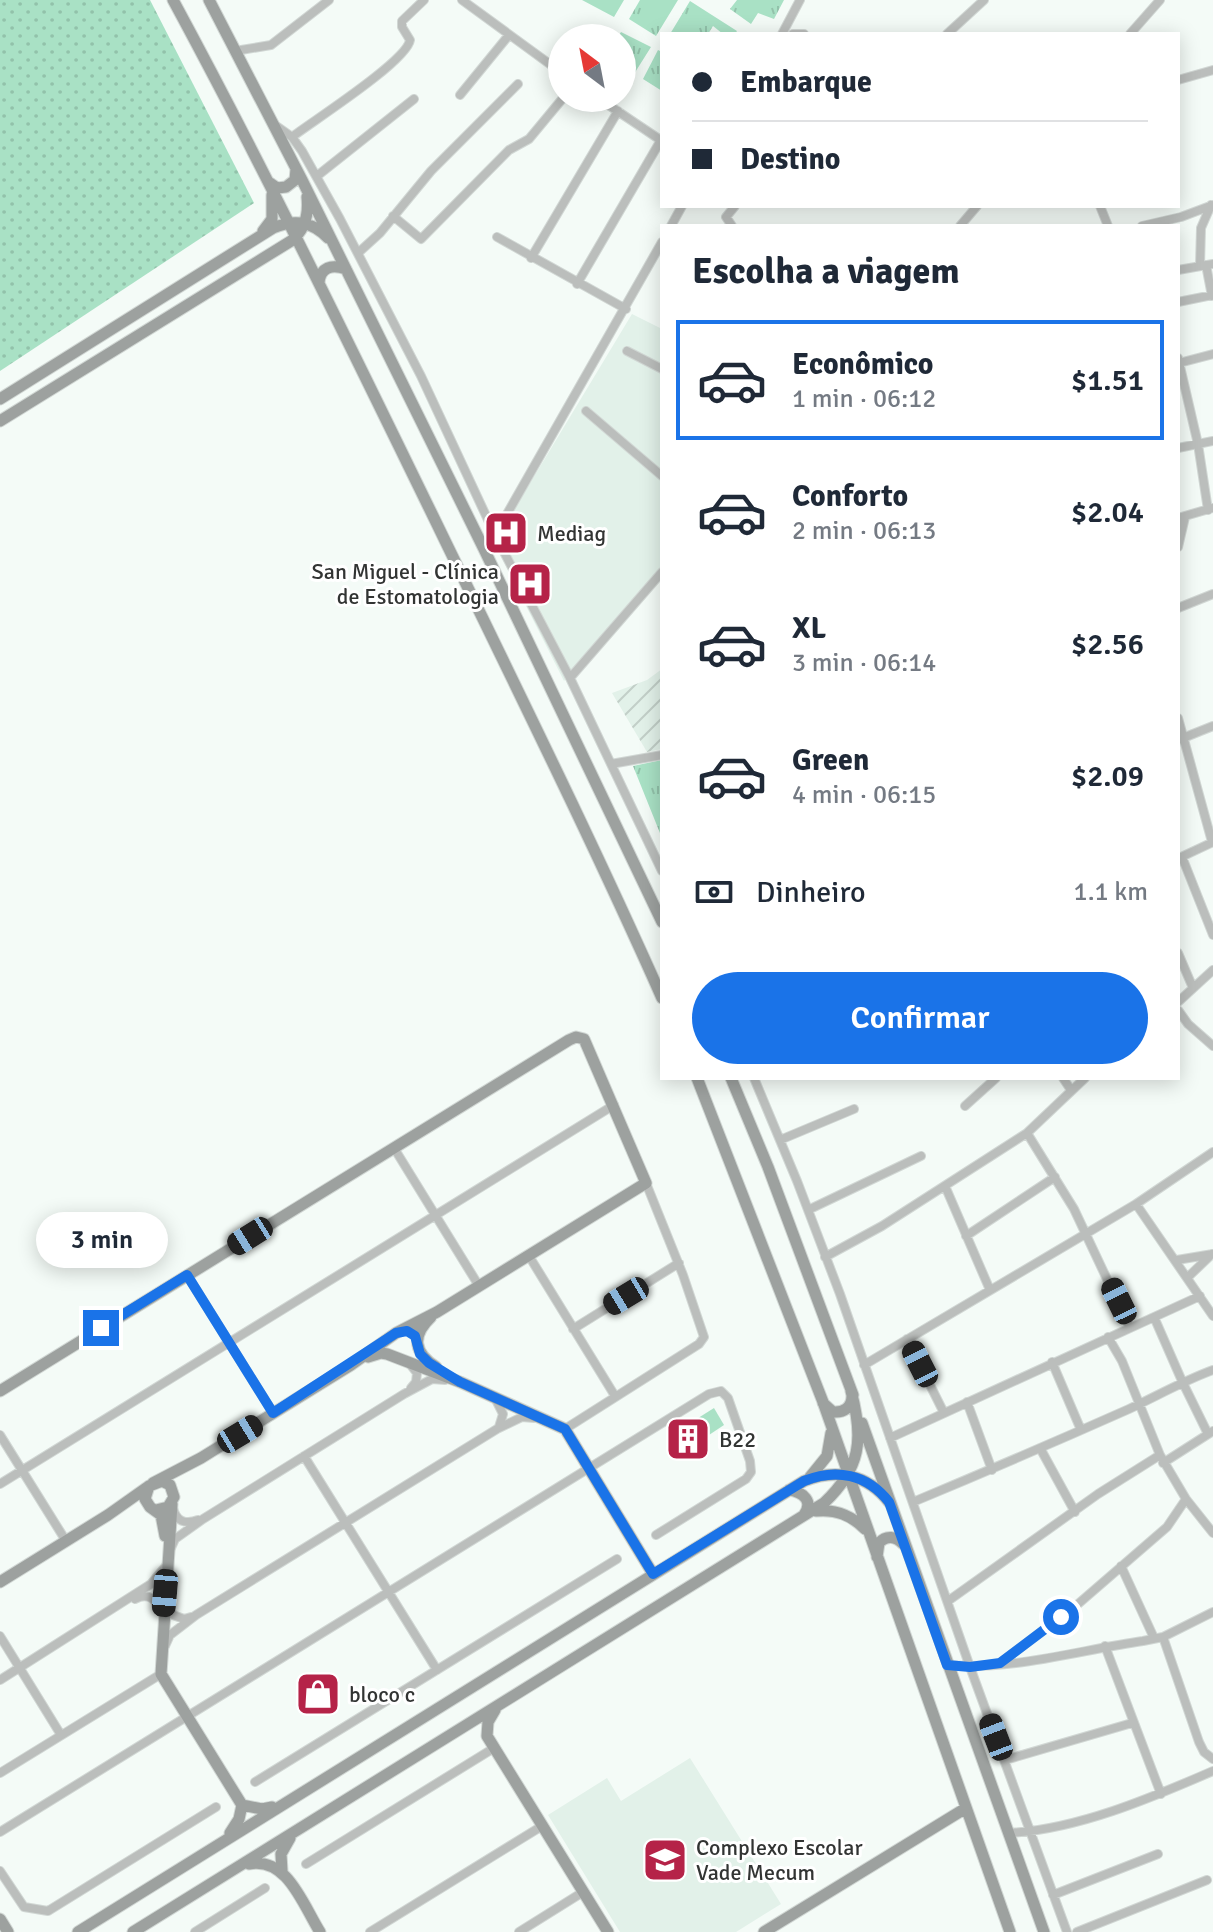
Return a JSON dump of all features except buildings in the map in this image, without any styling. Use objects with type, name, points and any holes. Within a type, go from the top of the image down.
[{"type":"street","points":[[173,0],[270,183],[547,750],[660,994]]},
{"type":"street","points":[[209,0],[296,168],[484,549],[660,918]]},
{"type":"street","points":[[235,51],[271,45],[329,0]]},
{"type":"street","points":[[292,137],[409,48],[410,40],[402,21],[424,0]]},
{"type":"street","points":[[783,32],[800,0]]},
{"type":"street","points":[[949,32],[984,0]]},
{"type":"street","points":[[1132,32],[1160,0]]},
{"type":"street","points":[[464,1],[548,63]]},
{"type":"street","points":[[460,95],[509,35]]},
{"type":"street","points":[[1180,79],[1213,70]]},
{"type":"street","points":[[358,253],[431,171],[518,84]]},
{"type":"street","points":[[317,176],[414,99]]},
{"type":"street","points":[[393,216],[421,239],[509,150],[529,139],[551,112]]},
{"type":"street","points":[[531,258],[617,112]]},
{"type":"street","points":[[619,112],[660,139]]},
{"type":"street","points":[[273,124],[292,137],[317,176],[358,253],[421,376],[495,535],[570,678],[660,867]]},
{"type":"street","points":[[577,284],[660,142]]},
{"type":"street","points":[[270,183],[281,189],[292,184],[297,174],[296,168]]},
{"type":"street","points":[[0,421],[296,237],[308,209],[302,180]]},
{"type":"street","points":[[252,241],[272,219],[270,183]]},
{"type":"street","points":[[1151,224],[1212,205]]},
{"type":"street","points":[[1180,302],[1212,296],[1201,228],[1212,205]]},
{"type":"street","points":[[731,224],[726,217],[733,208]]},
{"type":"street","points":[[962,224],[975,208]]},
{"type":"street","points":[[0,399],[273,228],[289,222],[304,223],[321,231],[334,245]]},
{"type":"street","points":[[497,237],[626,309]]},
{"type":"street","points":[[484,549],[495,535],[660,246]]},
{"type":"street","points":[[262,258],[288,252],[302,258],[313,271]]},
{"type":"street","points":[[1180,270],[1206,265]]},
{"type":"street","points":[[319,283],[320,275],[327,267],[346,269]]},
{"type":"street","points":[[627,351],[660,370]]},
{"type":"street","points":[[1180,360],[1213,354]]},
{"type":"street","points":[[1180,368],[1210,509],[1181,517]]},
{"type":"street","points":[[586,411],[660,474]]},
{"type":"street","points":[[1180,448],[1213,441]]},
{"type":"street","points":[[570,678],[660,574]]},
{"type":"street","points":[[1180,607],[1213,594]]},
{"type":"street","points":[[1213,726],[1181,739],[1213,842],[1180,857],[1213,935]]},
{"type":"street","points":[[611,764],[660,755]]},
{"type":"street","points":[[1180,958],[1193,988]]},
{"type":"street","points":[[1180,1000],[1213,970]]},
{"type":"street","points":[[1180,1013],[1213,1046]]},
{"type":"street","points":[[0,1391],[576,1037],[582,1038],[588,1045],[679,1263],[704,1332],[703,1341],[565,1429]]},
{"type":"street","points":[[698,1080],[823,1402],[1010,1932]]},
{"type":"street","points":[[732,1080],[774,1182],[851,1391],[1044,1932]]},
{"type":"street","points":[[755,1080],[808,1210],[1067,1932]]},
{"type":"street","points":[[965,1106],[994,1080]]},
{"type":"street","points":[[1064,1080],[1071,1090]]},
{"type":"street","points":[[825,1257],[882,1226],[1027,1133],[1083,1080]]},
{"type":"street","points":[[0,1484],[614,1105]]},
{"type":"street","points":[[780,1140],[854,1109]]},
{"type":"street","points":[[1027,1133],[1085,1233],[1130,1328]]},
{"type":"street","points":[[394,1148],[479,1286]]},
{"type":"street","points":[[864,1365],[1136,1204],[1213,1152]]},
{"type":"street","points":[[808,1210],[921,1156]]},
{"type":"street","points":[[966,1236],[1055,1177]]},
{"type":"street","points":[[0,1582],[108,1515],[151,1484],[201,1458],[396,1334],[646,1183]]},
{"type":"street","points":[[945,1186],[990,1290]]},
{"type":"street","points":[[1136,1204],[1212,1313]]},
{"type":"street","points":[[1177,1260],[1213,1254]]},
{"type":"street","points":[[1188,1277],[1213,1254]]},
{"type":"street","points":[[529,1256],[615,1396]]},
{"type":"street","points":[[573,1329],[679,1263]]},
{"type":"street","points":[[187,1275],[273,1413]]},
{"type":"street","points":[[890,1438],[1200,1296]]},
{"type":"street","points":[[400,1358],[413,1358],[421,1328],[437,1312]]},
{"type":"street","points":[[948,1601],[1075,1512],[1211,1433],[1182,1381],[1154,1317]]},
{"type":"street","points":[[396,1334],[412,1333],[425,1360],[460,1382]]},
{"type":"street","points":[[396,1334],[390,1349],[415,1369],[417,1378],[404,1394]]},
{"type":"street","points":[[1108,1337],[1122,1361],[1162,1459],[1186,1499],[1213,1533]]},
{"type":"street","points":[[907,1339],[944,1413]]},
{"type":"street","points":[[351,1365],[381,1353],[400,1358],[565,1429],[653,1574]]},
{"type":"street","points":[[1052,1362],[1081,1430]]},
{"type":"street","points":[[913,1502],[992,1470],[1138,1405],[1182,1381],[1213,1370]]},
{"type":"street","points":[[0,1680],[155,1581],[175,1539],[203,1519],[404,1394],[437,1378],[460,1382]]},
{"type":"street","points":[[0,1832],[713,1392],[721,1391],[727,1396],[750,1461],[749,1475],[656,1535]]},
{"type":"street","points":[[823,1402],[833,1412],[842,1411],[852,1401],[851,1391]]},
{"type":"street","points":[[133,1932],[459,1732],[830,1498],[848,1474],[857,1452],[859,1421],[851,1391]]},
{"type":"street","points":[[493,1396],[503,1414],[497,1429]]},
{"type":"street","points":[[967,1402],[992,1470]]},
{"type":"street","points":[[161,1654],[170,1635],[196,1615],[497,1429],[522,1417],[543,1419]]},
{"type":"street","points":[[79,1931],[804,1481],[817,1471],[827,1456],[831,1438],[829,1420]]},
{"type":"street","points":[[0,1435],[66,1541]]},
{"type":"street","points":[[1040,1448],[1075,1512]]},
{"type":"street","points":[[304,1456],[437,1670]]},
{"type":"street","points":[[166,1563],[178,1476],[201,1458]]},
{"type":"street","points":[[804,1481],[824,1475],[848,1474],[871,1484],[889,1502]]},
{"type":"street","points":[[151,1484],[166,1483],[173,1499],[175,1515],[181,1521],[189,1523],[203,1519]]},
{"type":"street","points":[[151,1484],[145,1499],[165,1524],[161,1674],[242,1805],[262,1809],[280,1805]]},
{"type":"street","points":[[789,1490],[800,1492],[807,1498],[809,1507],[804,1515]]},
{"type":"street","points":[[108,1515],[138,1502],[164,1509],[173,1499]]},
{"type":"street","points":[[1000,1663],[1078,1604],[1167,1527],[1186,1499]]},
{"type":"street","points":[[804,1515],[837,1511],[859,1523],[869,1536]]},
{"type":"street","points":[[1203,1519],[1213,1516]]},
{"type":"street","points":[[877,1558],[877,1548],[886,1538],[900,1540],[905,1548]]},
{"type":"street","points":[[255,1782],[617,1559]]},
{"type":"street","points":[[1008,1833],[1073,1823],[1161,1794],[1209,1772],[1210,1757],[1191,1724],[1158,1637],[1121,1566]]},
{"type":"street","points":[[165,1593],[173,1615],[184,1619],[196,1615]]},
{"type":"street","points":[[116,1608],[147,1595],[153,1597],[163,1613]]},
{"type":"street","points":[[947,1665],[970,1667],[1158,1637],[1213,1612]]},
{"type":"street","points":[[0,1636],[61,1735]]},
{"type":"street","points":[[1105,1646],[1161,1794]]},
{"type":"street","points":[[0,1773],[161,1674]]},
{"type":"street","points":[[495,1709],[488,1722],[487,1736],[608,1932]]},
{"type":"street","points":[[1005,1760],[1132,1723]]},
{"type":"street","points":[[459,1732],[473,1730],[487,1736]]},
{"type":"street","points":[[306,1864],[494,1748]]},
{"type":"street","points":[[225,1840],[235,1827],[242,1805]]},
{"type":"street","points":[[0,1871],[24,1907],[48,1911],[216,1807]]},
{"type":"street","points":[[764,1932],[966,1808]]},
{"type":"street","points":[[370,1932],[542,1826]]},
{"type":"street","points":[[282,1871],[284,1847],[297,1830]]},
{"type":"street","points":[[1053,1895],[1158,1854]]},
{"type":"street","points":[[241,1865],[268,1863],[282,1871],[320,1932]]},
{"type":"street","points":[[1077,1932],[1207,1880]]},
{"type":"street","points":[[195,1932],[265,1888]]},
{"type":"street","points":[[519,1932],[583,1892]]},
{"type":"street","points":[[0,1919],[8,1932]]},
{"type":"shaded area","points":[[632,314],[660,328],[660,568],[564,681],[494,543]]},
{"type":"shaded area","points":[[660,670],[660,749],[647,752],[612,693],[647,680]]},
{"type":"shaded area","name":"Complexo Escolar Vade Mecum","points":[[690,1758],[781,1904],[736,1932],[620,1932],[548,1815],[607,1778],[621,1801]]},
{"type":"green space","points":[[0,0],[150,0],[254,203],[0,371]]},
{"type":"green space","points":[[582,0],[624,0],[614,17]]},
{"type":"green space","points":[[640,0],[678,0],[656,36],[629,19]]},
{"type":"green space","points":[[737,0],[784,0],[774,19],[758,13],[751,24],[730,9]]},
{"type":"green space","points":[[690,1],[737,31],[720,32],[713,26],[709,32],[671,32]]},
{"type":"green space","points":[[636,40],[651,47],[636,71]]},
{"type":"green space","points":[[658,50],[660,51],[660,90],[643,79]]},
{"type":"green space","points":[[660,760],[660,833],[633,766]]},
{"type":"green space","points":[[714,1408],[724,1425],[706,1437],[695,1420]]},
{"type":"place","name":"Mediag","points":[[506,533]]},
{"type":"place","name":"San Miguel - Clínica de Estomatologia","points":[[530,584]]},
{"type":"place","name":"B22","points":[[688,1439]]},
{"type":"place","name":"bloco c","points":[[318,1694]]},
{"type":"place","name":"Complexo Escolar Vade Mecum","points":[[665,1860]]},
{"type":"route","points":[[101,1328],[187,1275],[273,1413],[396,1333],[407,1331],[415,1336],[419,1343],[418,1351],[429,1363],[460,1382],[565,1429],[653,1574],[804,1481],[824,1475],[848,1474],[871,1484],[889,1502],[947,1665],[970,1667],[1000,1663],[1061,1617]]}]
